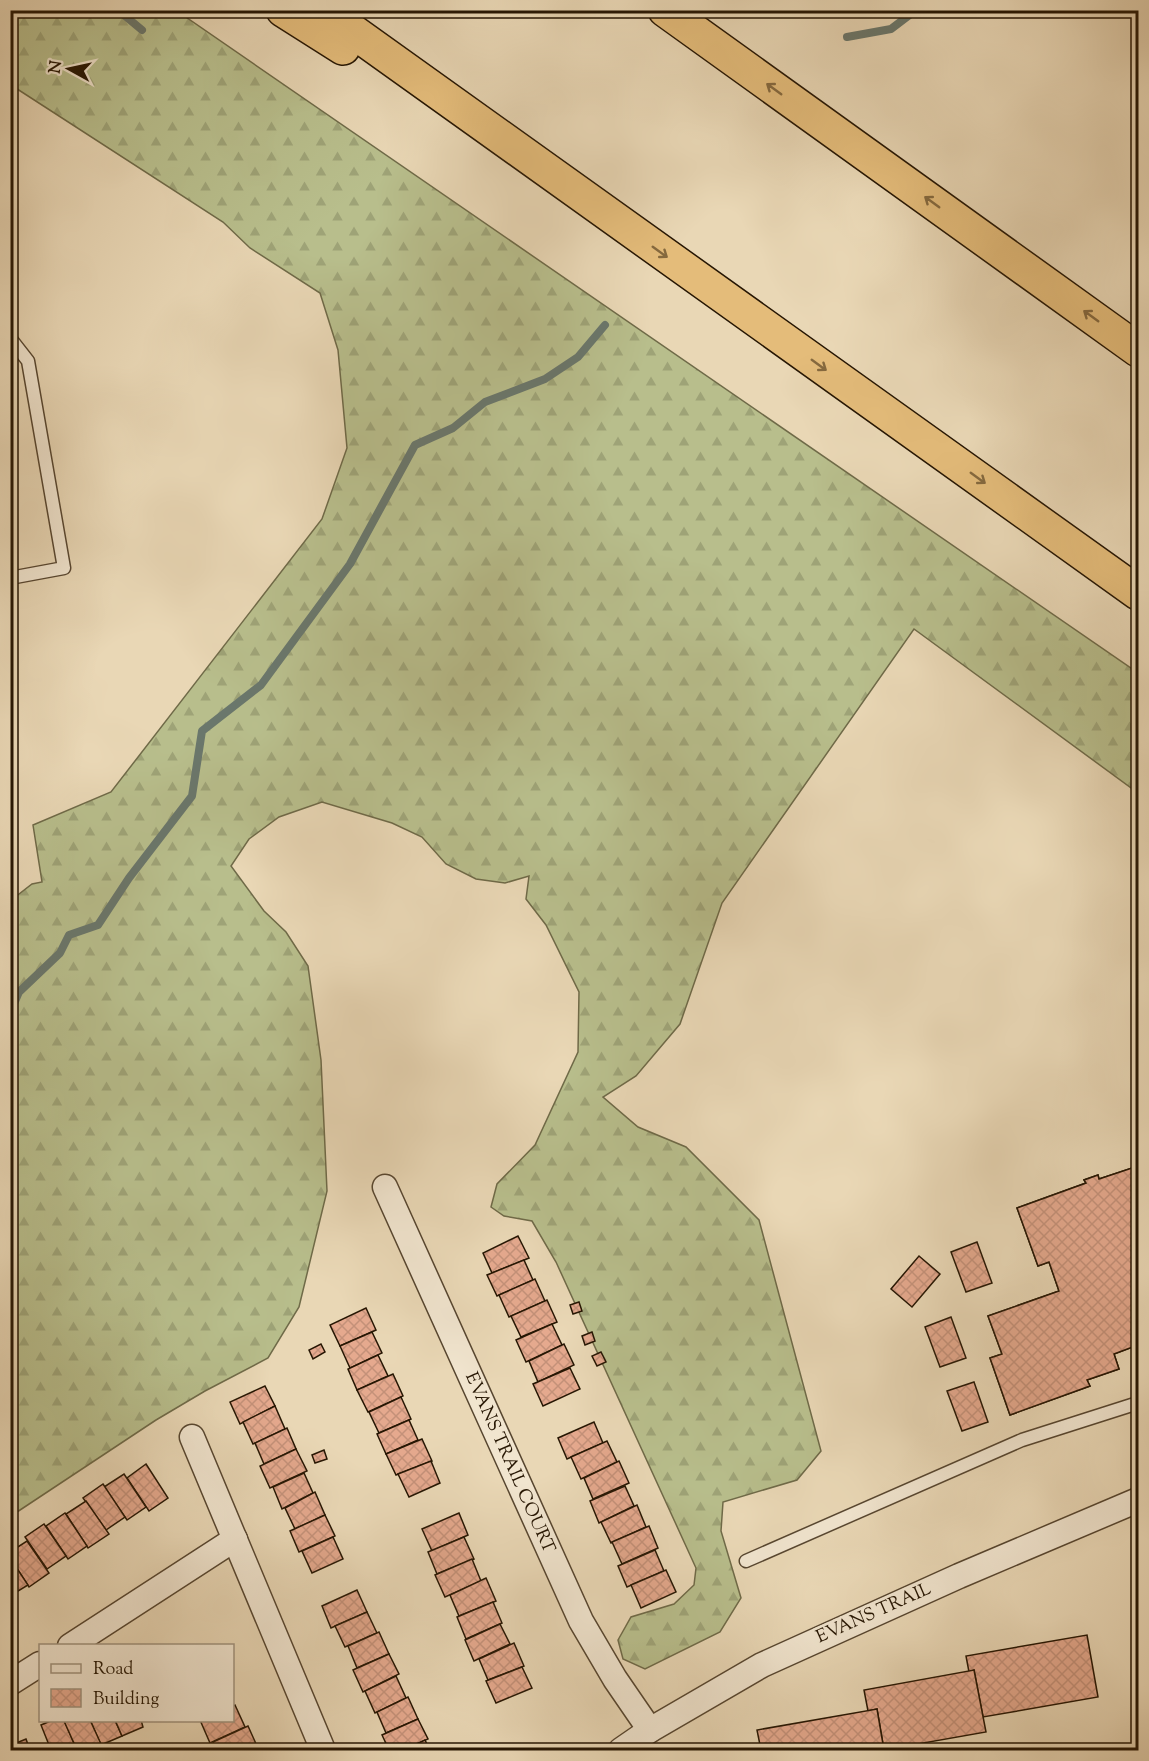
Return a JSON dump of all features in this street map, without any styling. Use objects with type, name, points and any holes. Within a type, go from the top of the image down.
[{"type":"highway","points":[[283,10],[613,218]]},
{"type":"highway","points":[[323,10],[1138,593]]},
{"type":"highway","points":[[665,10],[1138,350]]},
{"type":"street","name":"EVANS TRAIL COURT","points":[[385,1187],[580,1621],[615,1679],[650,1730]]},
{"type":"street","points":[[192,1437],[323,1750]]},
{"type":"street","name":"EVANS TRAIL","points":[[621,1750],[650,1730],[762,1665],[959,1576],[1138,1500]]},
{"type":"street","points":[[73,1644],[235,1539]]},
{"type":"street","points":[[10,1683],[39,1665]]},
{"type":"lane","points":[[10,338],[28,361],[64,568],[10,578]]},
{"type":"lane","points":[[746,1561],[1022,1440],[1138,1403]]},
{"type":"green space","points":[[11,11],[177,11],[1138,673],[1138,793],[914,629],[722,903],[680,1024],[636,1076],[603,1097],[638,1127],[686,1147],[759,1220],[821,1451],[797,1480],[723,1502],[721,1531],[741,1598],[720,1632],[645,1669],[623,1659],[618,1640],[631,1617],[674,1604],[694,1585],[696,1568],[556,1262],[532,1221],[504,1216],[491,1207],[497,1184],[535,1145],[578,1052],[579,992],[546,925],[526,899],[529,876],[505,883],[476,879],[446,864],[422,837],[392,823],[322,802],[279,817],[249,839],[231,866],[264,911],[286,932],[308,966],[321,1060],[327,1191],[299,1307],[268,1358],[156,1420],[11,1516],[10,901],[32,884],[42,882],[33,825],[111,792],[322,519],[347,448],[338,350],[320,293],[250,248],[223,222],[11,85]]},
{"type":"building","points":[[1138,1166],[1138,1252],[1129,1225],[1115,1230],[1134,1284],[1138,1283],[1138,1345],[1114,1354],[1119,1369],[1087,1380],[1090,1386],[1010,1415],[990,1358],[1002,1354],[988,1316],[1059,1291],[1049,1262],[1038,1266],[1017,1208],[1086,1183],[1084,1180],[1098,1175],[1099,1179]]},
{"type":"building","points":[[1138,1166],[1138,1345],[1114,1354],[1119,1369],[1087,1380],[1090,1386],[1010,1415],[990,1358],[1002,1354],[988,1316],[1059,1291],[1049,1262],[1038,1266],[1017,1208],[1086,1183],[1084,1180],[1098,1175],[1099,1179]]},
{"type":"building","points":[[518,1236],[529,1258],[492,1273],[483,1253]]},
{"type":"building","points":[[977,1242],[992,1283],[966,1292],[951,1252]]},
{"type":"building","points":[[919,1256],[940,1274],[912,1307],[891,1289]]},
{"type":"building","points":[[524,1260],[533,1280],[497,1296],[487,1275]]},
{"type":"building","points":[[535,1279],[545,1301],[509,1317],[499,1295]]},
{"type":"building","points":[[547,1300],[557,1322],[521,1337],[511,1316]]},
{"type":"building","points":[[579,1302],[582,1311],[573,1314],[570,1305]]},
{"type":"building","points":[[366,1308],[376,1330],[340,1346],[330,1325]]},
{"type":"building","points":[[951,1317],[966,1358],[940,1367],[925,1327]]},
{"type":"building","points":[[552,1324],[562,1345],[526,1362],[516,1340]]},
{"type":"building","points":[[372,1332],[382,1353],[350,1368],[340,1346]]},
{"type":"building","points":[[592,1332],[595,1341],[585,1345],[582,1336]]},
{"type":"building","points":[[321,1344],[325,1352],[313,1359],[309,1350]]},
{"type":"building","points":[[564,1344],[574,1365],[538,1382],[529,1361]]},
{"type":"building","points":[[601,1352],[606,1362],[597,1366],[592,1356]]},
{"type":"building","points":[[378,1355],[388,1376],[357,1390],[348,1369]]},
{"type":"building","points":[[570,1368],[580,1389],[543,1406],[533,1384]]},
{"type":"building","points":[[393,1374],[403,1396],[368,1412],[357,1390]]},
{"type":"building","points":[[974,1382],[988,1422],[962,1431],[947,1391]]},
{"type":"building","points":[[265,1386],[275,1406],[240,1424],[230,1402]]},
{"type":"building","points":[[401,1397],[411,1419],[379,1433],[369,1412]]},
{"type":"building","points":[[275,1406],[285,1429],[253,1444],[243,1422]]},
{"type":"building","points":[[409,1420],[418,1440],[386,1454],[377,1434]]},
{"type":"building","points":[[594,1422],[603,1443],[567,1459],[558,1438]]},
{"type":"building","points":[[287,1428],[296,1449],[264,1464],[255,1443]]},
{"type":"building","points":[[422,1439],[432,1461],[396,1475],[386,1454]]},
{"type":"building","points":[[607,1441],[617,1462],[581,1479],[571,1457]]},
{"type":"building","points":[[296,1449],[307,1471],[270,1488],[260,1466]]},
{"type":"building","points":[[324,1450],[327,1459],[315,1463],[312,1455]]},
{"type":"building","points":[[431,1461],[440,1483],[409,1497],[398,1474]]},
{"type":"building","points":[[619,1461],[629,1483],[593,1499],[584,1478]]},
{"type":"building","points":[[146,1464],[168,1498],[149,1511],[127,1478]]},
{"type":"building","points":[[304,1473],[313,1493],[282,1509],[273,1487]]},
{"type":"building","points":[[124,1474],[146,1507],[127,1520],[104,1487]]},
{"type":"building","points":[[103,1484],[125,1517],[106,1530],[83,1498]]},
{"type":"building","points":[[625,1486],[634,1506],[599,1523],[590,1501]]},
{"type":"building","points":[[315,1492],[325,1515],[295,1529],[285,1508]]},
{"type":"building","points":[[86,1501],[109,1534],[88,1548],[66,1514]]},
{"type":"building","points":[[637,1505],[646,1527],[611,1543],[601,1522]]},
{"type":"building","points":[[65,1513],[87,1546],[68,1559],[46,1526]]},
{"type":"building","points":[[459,1513],[468,1535],[432,1551],[422,1529]]},
{"type":"building","points":[[325,1515],[335,1536],[299,1552],[290,1531]]},
{"type":"building","points":[[44,1524],[66,1556],[47,1569],[25,1537]]},
{"type":"building","points":[[649,1526],[658,1548],[622,1564],[612,1542]]},
{"type":"building","points":[[333,1537],[343,1559],[312,1573],[302,1551]]},
{"type":"building","points":[[464,1537],[474,1559],[437,1574],[428,1552]]},
{"type":"building","points":[[27,1541],[49,1573],[29,1587],[10,1558],[10,1552]]},
{"type":"building","points":[[655,1550],[664,1571],[627,1587],[618,1566]]},
{"type":"building","points":[[10,1558],[28,1585],[10,1596]]},
{"type":"building","points":[[472,1559],[481,1581],[445,1597],[435,1575]]},
{"type":"building","points":[[666,1570],[676,1592],[641,1608],[631,1585]]},
{"type":"building","points":[[486,1578],[496,1601],[459,1616],[450,1595]]},
{"type":"building","points":[[357,1590],[367,1612],[331,1628],[322,1606]]},
{"type":"building","points":[[493,1602],[502,1623],[466,1639],[457,1617]]},
{"type":"building","points":[[367,1612],[377,1633],[345,1647],[335,1626]]},
{"type":"building","points":[[500,1624],[510,1644],[474,1661],[465,1640]]},
{"type":"building","points":[[379,1632],[389,1654],[357,1668],[348,1646]]},
{"type":"building","points":[[1087,1635],[1098,1697],[983,1717],[974,1670],[969,1672],[966,1656]]},
{"type":"building","points":[[514,1643],[524,1666],[488,1680],[479,1659]]},
{"type":"building","points":[[389,1654],[399,1674],[363,1692],[353,1670]]},
{"type":"building","points":[[522,1667],[532,1688],[496,1703],[486,1681]]},
{"type":"building","points":[[974,1670],[986,1732],[884,1750],[877,1709],[868,1711],[864,1690]]},
{"type":"building","points":[[396,1676],[406,1698],[375,1713],[365,1691]]},
{"type":"building","points":[[408,1697],[418,1719],[386,1733],[377,1712]]},
{"type":"building","points":[[234,1706],[245,1727],[210,1743],[201,1722],[234,1722]]},
{"type":"building","points":[[877,1709],[884,1750],[761,1750],[757,1730]]},
{"type":"building","points":[[418,1719],[428,1739],[404,1750],[389,1750],[382,1735]]},
{"type":"building","points":[[48,1722],[65,1722],[77,1750],[51,1750],[41,1725]]},
{"type":"building","points":[[64,1722],[91,1722],[101,1744],[85,1750],[77,1750]]},
{"type":"building","points":[[91,1722],[116,1722],[122,1736],[101,1745]]},
{"type":"building","points":[[116,1722],[142,1722],[143,1727],[122,1736]]},
{"type":"building","points":[[248,1726],[257,1746],[248,1750],[217,1750],[213,1742]]},
{"type":"building","points":[[26,1739],[30,1750],[17,1750],[14,1744]]},
{"type":"building","points":[[425,1740],[430,1750],[404,1750]]},
{"type":"waterway","points":[[118,10],[142,30]]},
{"type":"waterway","points":[[847,37],[891,29],[916,10]]},
{"type":"waterway","points":[[10,1013],[19,992],[60,953],[69,935],[98,925],[129,878],[192,796],[202,731],[261,685],[350,564],[415,445],[453,428],[485,402],[545,379],[578,357],[605,325]]}]
